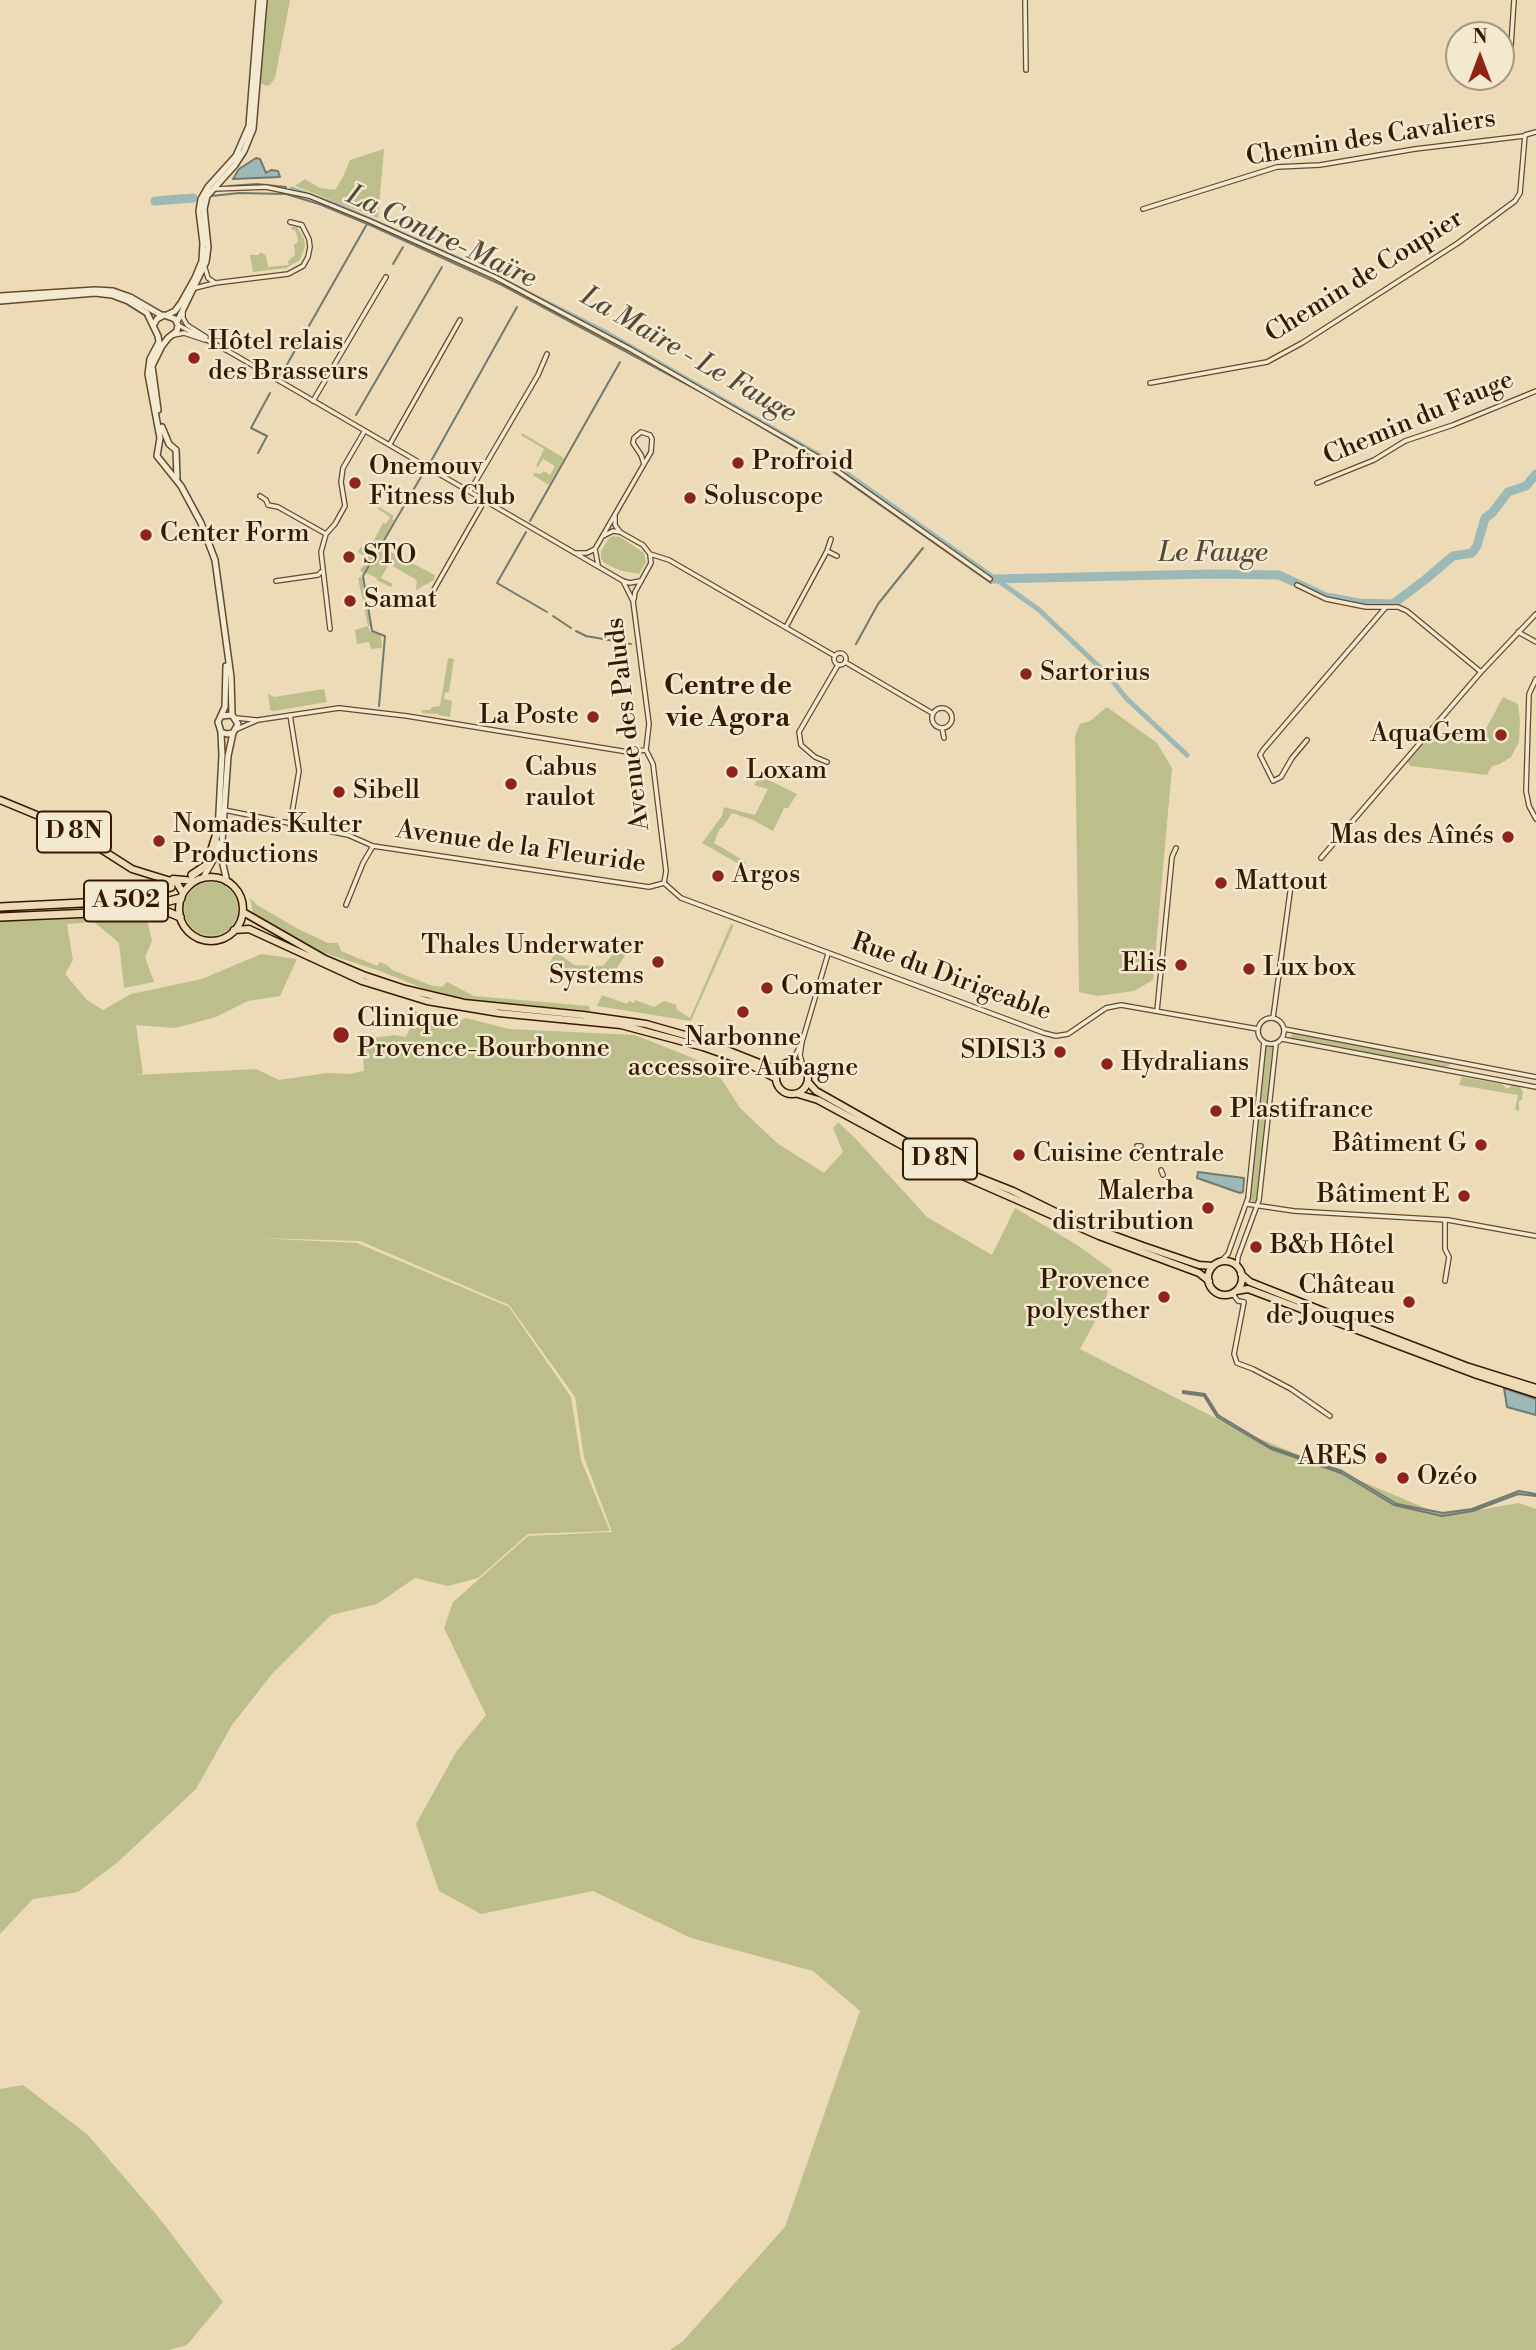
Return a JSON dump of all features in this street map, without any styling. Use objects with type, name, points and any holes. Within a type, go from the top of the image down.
[{"type":"highway","points":[[194,878],[206,865],[218,830]]},
{"type":"highway","points":[[70,902],[171,887]]},
{"type":"highway","name":"A 502","points":[[0,907],[70,902],[169,901],[182,896]]},
{"type":"highway","name":"A 502","points":[[0,916],[137,911],[168,912],[180,917]]},
{"type":"main road","name":"D 8N","points":[[0,800],[68,828],[121,863],[142,873],[177,883],[182,896]]},
{"type":"main road","name":"D 8N","points":[[142,873],[194,878]]},
{"type":"main road","points":[[194,878],[218,878],[227,882],[238,892],[243,912],[229,935],[216,940],[203,940],[188,931],[180,917],[182,896],[194,878]]},
{"type":"main road","points":[[243,912],[325,958],[363,975],[405,989],[464,1003],[646,1024],[699,1039],[777,1070]]},
{"type":"main road","points":[[234,930],[249,929],[362,981],[427,1001],[499,1013],[621,1025],[703,1047],[743,1061],[775,1078],[781,1091],[790,1095],[803,1091],[808,1082],[803,1066],[792,1062],[777,1070],[775,1078]]},
{"type":"main road","name":"D 8N","points":[[808,1082],[816,1091],[915,1147],[1080,1222],[1199,1265],[1213,1266]]},
{"type":"main road","name":"D 8N","points":[[798,1094],[818,1100],[921,1157],[1064,1222],[1199,1273],[1209,1281]]},
{"type":"main road","points":[[1536,1388],[1466,1366],[1250,1282],[1237,1266],[1230,1262],[1220,1262],[1213,1266],[1209,1273],[1209,1281],[1217,1293],[1248,1289],[1477,1375],[1536,1394]]},
{"type":"main road","points":[[1234,1292],[1241,1283],[1241,1274]]},
{"type":"street","points":[[154,324],[174,311],[195,278],[202,261],[199,211],[201,200],[208,187],[236,156],[248,126],[259,0]]},
{"type":"street","points":[[177,480],[176,450],[169,444],[162,428],[152,375],[153,362],[171,337],[184,305],[205,268],[208,247],[204,209],[207,196],[235,165],[253,130],[264,0]]},
{"type":"street","points":[[1025,0],[1026,70]]},
{"type":"street","points":[[1513,21],[1514,0]]},
{"type":"street","points":[[1525,135],[1536,132]]},
{"type":"street","name":"Chemin des Cavaliers","points":[[1143,209],[1277,167],[1320,165],[1525,135]]},
{"type":"street","name":"Chemin de Coupier","points":[[1150,383],[1267,362],[1302,343],[1461,241],[1515,201],[1520,193],[1525,135]]},
{"type":"street","points":[[212,189],[267,187],[309,196],[495,277],[630,349],[816,456],[990,579]]},
{"type":"street","points":[[195,288],[288,274],[303,266],[308,257],[309,239],[302,225],[290,222]]},
{"type":"street","points":[[205,268],[208,278],[215,283]]},
{"type":"street","points":[[313,401],[386,277]]},
{"type":"street","points":[[0,299],[113,290],[173,317],[177,323]]},
{"type":"street","points":[[0,299],[95,293],[112,295],[147,313],[154,324],[159,342],[150,359],[148,374],[159,429],[160,447],[157,456],[177,480],[201,523],[215,561],[234,717],[238,724],[228,756],[224,810],[221,856],[227,882]]},
{"type":"street","name":"Avenue des Paluds","points":[[184,305],[185,324],[211,342]]},
{"type":"street","points":[[390,444],[460,320]]},
{"type":"street","name":"Avenue des Paluds","points":[[177,323],[623,581],[640,581]]},
{"type":"street","name":"Avenue des Paluds","points":[[171,337],[184,333],[211,342]]},
{"type":"street","points":[[158,336],[171,337]]},
{"type":"street","points":[[470,491],[538,375],[547,354]]},
{"type":"street","name":"Chemin du Fauge","points":[[1317,483],[1374,460],[1405,441],[1453,425],[1536,391]]},
{"type":"street","points":[[330,629],[321,552],[326,534],[345,506],[341,474],[365,431]]},
{"type":"street","points":[[575,552],[587,553],[595,549],[614,516],[645,464],[652,452],[650,435],[641,432],[633,443],[645,464]]},
{"type":"street","points":[[160,447],[169,444]]},
{"type":"street","points":[[162,463],[171,464],[176,459]]},
{"type":"street","points":[[260,496],[268,505],[278,507],[326,534]]},
{"type":"street","points":[[428,600],[485,500]]},
{"type":"street","points":[[614,516],[615,525],[620,532]]},
{"type":"street","points":[[603,536],[613,531],[620,532],[643,545],[650,554],[669,561],[835,656],[842,654],[846,658],[845,662]]},
{"type":"street","points":[[786,627],[831,539]]},
{"type":"street","points":[[595,549],[598,565]]},
{"type":"street","points":[[827,551],[837,556]]},
{"type":"street","points":[[650,554],[651,563],[663,559]]},
{"type":"street","name":"Avenue des Paluds","points":[[633,601],[640,581],[651,563]]},
{"type":"street","points":[[276,581],[318,575],[322,572]]},
{"type":"street","name":"Avenue des Paluds","points":[[623,581],[633,601],[649,724],[646,750],[653,764],[666,871],[664,883]]},
{"type":"street","points":[[1297,585],[1325,599],[1366,607],[1398,607],[1407,611],[1481,672]]},
{"type":"street","points":[[1307,740],[1281,777],[1273,780],[1260,755],[1263,750],[1387,607]]},
{"type":"street","points":[[1321,858],[1481,672],[1536,614]]},
{"type":"street","points":[[1518,632],[1536,642]]},
{"type":"street","points":[[203,878],[216,855],[222,755],[221,732],[218,726],[225,707],[226,653]]},
{"type":"street","points":[[835,656],[834,661],[838,665]]},
{"type":"street","points":[[827,762],[801,746],[799,732],[838,665],[845,662]]},
{"type":"street","points":[[845,662],[932,713]]},
{"type":"street","points":[[1536,679],[1529,694],[1526,791],[1529,806],[1536,818]]},
{"type":"street","points":[[942,707],[951,712],[950,724],[937,727],[932,723],[932,713],[942,707]]},
{"type":"street","points":[[221,716],[258,720],[339,708],[407,716],[628,752],[646,750]]},
{"type":"street","points":[[290,715],[299,771],[290,825]]},
{"type":"street","points":[[221,732],[234,732],[258,720]]},
{"type":"street","points":[[942,728],[944,738]]},
{"type":"street","points":[[224,810],[348,835],[373,846]]},
{"type":"street","name":"Avenue de la Fleuride","points":[[346,905],[373,846],[649,887],[664,883],[681,898],[828,954]]},
{"type":"street","points":[[1177,848],[1172,857],[1157,1011],[1258,1029]]},
{"type":"street","points":[[1273,1018],[1291,885]]},
{"type":"street","points":[[803,1066],[800,1055],[802,1042],[828,954]]},
{"type":"street","name":"Rue du Dirigeable","points":[[828,954],[1044,1033],[1062,1036],[1076,1030],[1106,1008],[1121,1005],[1157,1011]]},
{"type":"street","points":[[1237,1266],[1258,1206],[1276,1044],[1282,1039],[1284,1029],[1281,1023],[1273,1018],[1263,1020],[1258,1029],[1259,1036],[1264,1042],[1276,1044]]},
{"type":"street","points":[[1284,1029],[1536,1076]]},
{"type":"street","points":[[1282,1039],[1536,1087]]},
{"type":"street","points":[[792,1062],[802,1042]]},
{"type":"street","points":[[1220,1262],[1227,1254],[1247,1204],[1264,1042]]},
{"type":"street","points":[[1454,1073],[1455,1061]]},
{"type":"street","points":[[1161,1170],[1163,1175]]},
{"type":"street","points":[[1247,1204],[1294,1211],[1445,1220],[1536,1236]]},
{"type":"street","points":[[1445,1220],[1445,1249],[1448,1257],[1445,1280]]},
{"type":"street","points":[[1234,1292],[1238,1301],[1244,1302],[1234,1354],[1237,1363],[1291,1389],[1330,1416]]},
{"type":"green space","points":[[267,0],[290,0],[275,78],[267,86],[259,79],[259,68]]},
{"type":"green space","points":[[384,149],[378,218],[295,186],[305,179],[320,188],[335,190],[350,160]]},
{"type":"green space","points":[[291,227],[297,227],[304,239],[305,246],[300,260],[286,268],[253,272],[250,255],[258,255],[261,252],[266,256],[268,267],[289,265],[288,261],[295,255],[294,244],[298,239]]},
{"type":"green space","points":[[522,433],[564,458],[549,485],[533,475],[544,471],[550,475],[555,466],[543,459],[538,467],[536,466],[544,449],[521,435]]},
{"type":"green space","points":[[379,507],[394,516],[394,520],[364,573],[360,571],[367,558],[358,552],[361,547],[368,551],[383,523],[386,524],[390,517],[378,509]]},
{"type":"green space","points":[[613,536],[620,537],[644,553],[646,562],[639,574],[622,571],[601,559],[601,551]]},
{"type":"green space","points":[[381,547],[435,575],[434,580],[416,590],[415,579],[389,564],[381,578],[393,584],[391,587],[376,580],[377,578],[366,573]]},
{"type":"green space","points":[[362,577],[370,625],[368,627],[370,632],[381,634],[382,648],[371,649],[369,642],[357,644],[355,630],[368,626],[358,578]]},
{"type":"green space","points":[[448,658],[454,659],[449,692],[445,693],[444,699],[452,701],[450,717],[438,715],[438,712],[422,713],[422,710],[440,706]]},
{"type":"green space","points":[[324,689],[327,702],[270,710],[268,694],[274,697]]},
{"type":"green space","name":"AquaGem","points":[[1503,697],[1518,704],[1519,742],[1511,757],[1492,766],[1487,775],[1411,766],[1406,761],[1432,731],[1481,738]]},
{"type":"green space","points":[[1107,707],[1157,743],[1172,768],[1153,980],[1134,991],[1097,996],[1079,992],[1075,736],[1080,724],[1090,721]]},
{"type":"green space","points":[[760,776],[797,794],[788,808],[784,808],[773,831],[732,813],[720,828],[714,843],[746,862],[744,867],[702,843],[722,816],[724,807],[755,815],[768,789],[754,785]]},
{"type":"green space","points":[[211,882],[230,890],[238,909],[230,928],[211,936],[192,928],[184,909],[192,890]]},
{"type":"green space","points":[[250,898],[298,929],[328,943],[338,943],[341,951],[377,966],[380,962],[392,970],[430,985],[442,987],[447,982],[474,996],[589,1006],[590,1011],[474,1001],[427,990],[321,952],[253,914]]},
{"type":"green space","points":[[146,915],[152,941],[145,957],[154,982],[124,988],[119,943],[94,922],[67,924],[73,960],[65,974],[87,1000],[103,1010],[131,994],[202,979],[261,954],[297,959],[280,996],[248,1001],[216,1017],[175,1028],[136,1025],[143,1074],[137,1075],[256,1069],[279,1080],[364,1071],[362,1039],[395,1035],[406,1037],[412,1023],[402,1018],[407,1010],[414,1010],[436,1026],[450,1030],[458,1021],[466,1018],[509,1029],[635,1035],[713,1066],[740,1108],[777,1143],[824,1173],[843,1152],[833,1128],[838,1122],[927,1217],[992,1255],[1015,1208],[1077,1245],[1112,1270],[1105,1303],[1080,1349],[1237,1429],[1444,1516],[1519,1503],[1536,1509],[1536,2350],[670,2350],[683,2341],[785,2227],[860,2011],[813,1971],[691,1938],[593,1891],[481,1914],[439,1891],[416,1824],[456,1752],[486,1715],[444,1628],[453,1602],[528,1536],[612,1532],[584,1457],[575,1397],[509,1305],[360,1241],[257,1238],[357,1243],[509,1307],[571,1397],[581,1460],[610,1531],[528,1534],[478,1578],[448,1586],[415,1578],[377,1604],[331,1615],[272,1674],[232,1725],[196,1789],[118,1862],[78,1892],[33,1899],[0,1934],[0,919]]},
{"type":"green space","points":[[731,924],[734,925],[691,1021],[597,1006],[602,995],[627,1004],[629,1001],[634,1003],[635,1000],[654,1007],[664,1001],[677,1005],[676,1009],[690,1018]]},
{"type":"green space","points":[[560,942],[562,956],[574,965],[603,966],[620,946],[629,949],[615,971],[547,969]]},
{"type":"green space","points":[[1293,1032],[1448,1061],[1450,1064],[1446,1068],[1293,1039]]},
{"type":"green space","points":[[1265,1047],[1273,1047],[1257,1201],[1254,1202],[1249,1199]]},
{"type":"green space","points":[[1462,1077],[1502,1084],[1507,1089],[1513,1085],[1520,1087],[1523,1092],[1519,1111],[1515,1110],[1518,1095],[1459,1085]]},
{"type":"green space","points":[[23,2085],[88,2135],[160,2219],[223,2302],[187,2345],[169,2350],[0,2350],[0,2089]]},
{"type":"water","points":[[256,158],[260,159],[266,173],[271,170],[278,171],[280,177],[233,179],[239,169]]},
{"type":"water","points":[[1198,1172],[1244,1178],[1243,1192],[1197,1178]]},
{"type":"water","points":[[1504,1388],[1536,1399],[1536,1415],[1507,1407]]},
{"type":"water","points":[[1183,1391],[1205,1394],[1218,1415],[1271,1447],[1342,1471],[1397,1504],[1443,1513],[1472,1509],[1519,1491],[1536,1496],[1518,1494],[1473,1511],[1442,1516],[1394,1505],[1341,1473],[1271,1449],[1217,1417],[1204,1396]]},
{"type":"waterway","points":[[229,186],[257,184],[286,187]]},
{"type":"waterway","name":"La Maïre - Le Fauge","points":[[292,189],[337,205],[461,260]]},
{"type":"waterway","name":"La Contre-Maïre","points":[[212,196],[239,193],[286,194],[319,204],[502,285],[703,393]]},
{"type":"waterway","points":[[155,201],[193,198]]},
{"type":"waterway","points":[[281,375],[367,224]]},
{"type":"waterway","points":[[393,264],[403,247]]},
{"type":"waterway","points":[[356,415],[442,267]]},
{"type":"waterway","name":"La Maïre - Le Fauge","points":[[482,270],[603,331],[829,461],[1038,609],[1187,755]]},
{"type":"waterway","points":[[430,463],[517,307]]},
{"type":"waterway","points":[[530,521],[620,362]]},
{"type":"waterway","points":[[258,453],[267,436],[251,428],[270,393]]},
{"type":"waterway","name":"La Contre-Maïre","points":[[714,399],[815,459],[991,583],[994,579]]},
{"type":"waterway","points":[[379,706],[385,636],[372,631],[363,576],[425,470]]},
{"type":"waterway","name":"Le Fauge","points":[[994,579],[1279,575],[1326,597],[1359,603],[1393,604],[1453,556],[1472,553],[1477,546],[1485,518],[1508,492],[1526,486],[1536,474]]},
{"type":"waterway","points":[[526,532],[497,583],[547,612]]},
{"type":"waterway","points":[[856,644],[878,604],[923,548]]},
{"type":"waterway","points":[[553,616],[571,628]]},
{"type":"waterway","points":[[576,631],[586,636],[631,644]]},
{"type":"place","name":"Hôtel relais des Brasseurs","points":[[194,358]]},
{"type":"place","name":"Profroid","points":[[738,463]]},
{"type":"place","name":"Onemouv Fitness Club","points":[[355,483]]},
{"type":"place","name":"Soluscope","points":[[690,498]]},
{"type":"place","name":"Center Form","points":[[146,535]]},
{"type":"place","name":"STO","points":[[349,557]]},
{"type":"place","name":"Samat","points":[[350,601]]},
{"type":"place","name":"Sartorius","points":[[1026,674]]},
{"type":"place","name":"La Poste","points":[[593,717]]},
{"type":"place","name":"AquaGem","points":[[1501,735]]},
{"type":"place","name":"Loxam","points":[[732,772]]},
{"type":"place","name":"Cabus raulot","points":[[511,784]]},
{"type":"place","name":"Sibell","points":[[339,792]]},
{"type":"place","name":"Mas des Aînés","points":[[1508,837]]},
{"type":"place","name":"Nomades Kulter Productions","points":[[159,841]]},
{"type":"place","name":"Argos","points":[[718,876]]},
{"type":"place","name":"Mattout","points":[[1221,883]]},
{"type":"place","name":"Thales Underwater Systems","points":[[658,962]]},
{"type":"place","name":"Elis","points":[[1181,965]]},
{"type":"place","name":"Lux box","points":[[1249,969]]},
{"type":"place","name":"Comater","points":[[767,988]]},
{"type":"place","name":"Narbonne accessoire Aubagne","points":[[743,1012]]},
{"type":"place","name":"Clinique Provence-Bourbonne","points":[[341,1035]]},
{"type":"place","name":"SDIS13","points":[[1060,1052]]},
{"type":"place","name":"Hydralians","points":[[1107,1064]]},
{"type":"place","name":"Plastifrance","points":[[1216,1111]]},
{"type":"place","name":"Bâtiment G","points":[[1481,1145]]},
{"type":"place","name":"Cuisine centrale","points":[[1019,1155]]},
{"type":"place","name":"Bâtiment E","points":[[1464,1196]]},
{"type":"place","name":"Malerba distribution","points":[[1208,1208]]},
{"type":"place","name":"B&b Hôtel","points":[[1256,1247]]},
{"type":"place","name":"Provence polyesther","points":[[1164,1297]]},
{"type":"place","name":"Château de Jouques","points":[[1409,1302]]},
{"type":"place","name":"ARES","points":[[1381,1458]]},
{"type":"place","name":"Ozéo","points":[[1403,1478]]},
{"type":"district","name":"Centre de vie Agora","points":[[728,703]]}]
